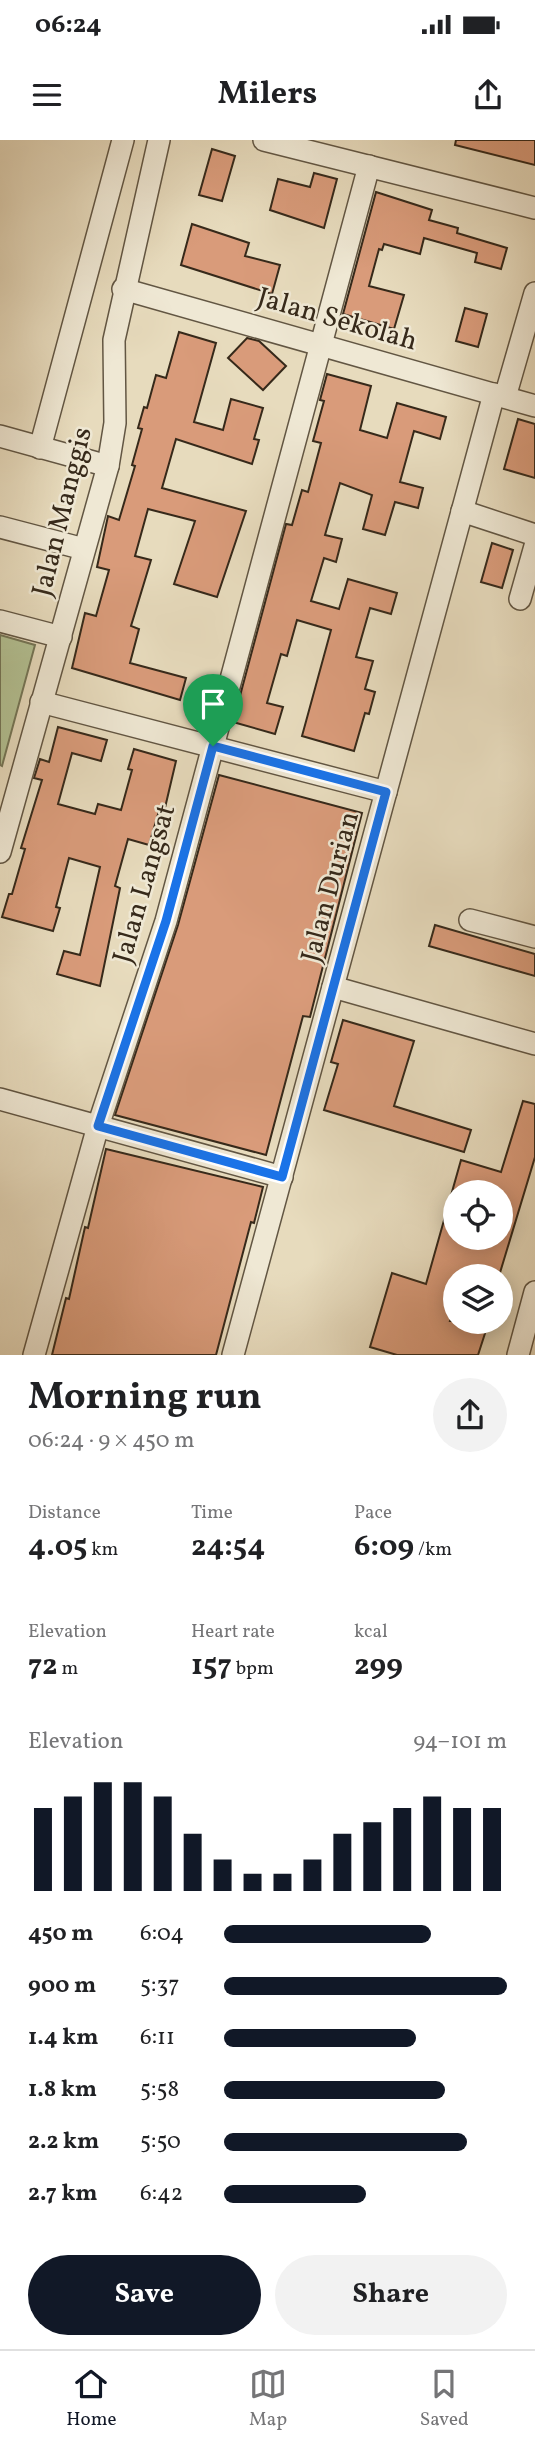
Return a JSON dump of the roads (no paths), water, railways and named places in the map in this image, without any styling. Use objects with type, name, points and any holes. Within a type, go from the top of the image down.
[{"type":"street","points":[[40,448],[123,140]]},
{"type":"street","name":"Jalan Manggis","points":[[0,852],[9,785],[41,702],[108,466],[115,423],[114,340],[123,289],[159,140]]},
{"type":"street","points":[[264,140],[312,146],[369,166],[535,208]]},
{"type":"street","name":"Jalan Langsat","points":[[34,1355],[98,1126],[166,921],[369,166]]},
{"type":"street","name":"Jalan Sekolah","points":[[123,289],[535,406]]},
{"type":"street","name":"Jalan Durian","points":[[233,1355],[462,511],[499,396],[534,300]]},
{"type":"street","points":[[0,436],[108,466]]},
{"type":"street","points":[[462,511],[535,535]]},
{"type":"street","points":[[0,527],[84,549]]},
{"type":"street","points":[[520,599],[535,546]]},
{"type":"street","points":[[0,621],[61,637]]},
{"type":"street","points":[[41,702],[386,792]]},
{"type":"street","points":[[470,920],[535,937]]},
{"type":"street","points":[[333,987],[535,1044]]},
{"type":"street","points":[[0,1099],[282,1177]]},
{"type":"street","points":[[517,1355],[535,1292]]}]
